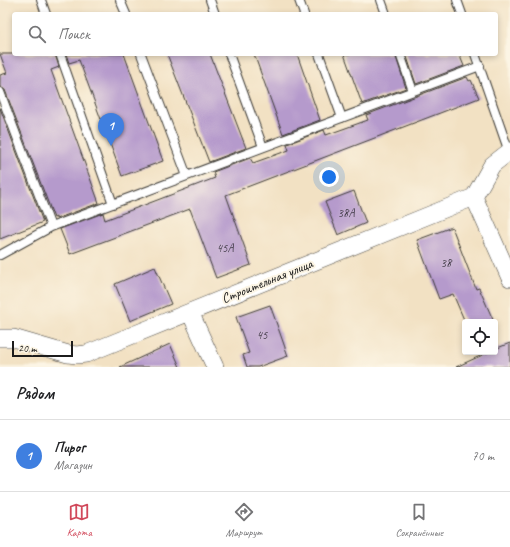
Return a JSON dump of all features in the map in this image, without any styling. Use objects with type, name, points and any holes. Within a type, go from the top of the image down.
[{"type":"street","points":[[510,151],[492,165],[474,197],[510,278]]},
{"type":"street","name":"Строительная улица","points":[[0,337],[14,338],[68,354],[86,354],[474,197]]},
{"type":"street","points":[[190,312],[215,367]]},
{"type":"lane","points":[[41,0],[45,12]]},
{"type":"lane","points":[[120,0],[125,12]]},
{"type":"lane","points":[[210,0],[214,12]]},
{"type":"lane","points":[[299,0],[303,12]]},
{"type":"lane","points":[[381,0],[385,12]]},
{"type":"lane","points":[[457,0],[461,12]]},
{"type":"lane","points":[[61,56],[113,204]]},
{"type":"lane","points":[[142,56],[187,176]]},
{"type":"lane","points":[[230,56],[263,147]]},
{"type":"lane","points":[[320,56],[342,118]]},
{"type":"lane","points":[[401,56],[413,91]]},
{"type":"lane","points":[[476,56],[510,151]]},
{"type":"lane","points":[[0,254],[51,227],[480,66]]},
{"type":"lane","points":[[0,92],[51,227]]},
{"type":"building","points":[[0,54],[12,54],[12,56],[56,56],[59,67],[51,70],[99,203],[56,219],[56,217],[54,218],[5,90],[0,87],[0,75],[7,73]]},
{"type":"building","points":[[67,56],[125,56],[163,161],[122,176],[79,60],[69,63]]},
{"type":"building","points":[[168,56],[211,56],[246,148],[209,162]]},
{"type":"building","points":[[255,56],[298,56],[320,120],[283,134]]},
{"type":"building","points":[[345,56],[396,56],[406,88],[362,104]]},
{"type":"building","points":[[407,56],[460,56],[464,66],[416,84]]},
{"type":"building","points":[[467,77],[469,81],[471,80],[479,98],[226,195],[251,265],[216,278],[190,209],[70,254],[60,229],[103,213],[105,220],[215,178],[213,172],[250,158],[253,163],[289,150],[287,144],[324,130],[326,135],[368,120],[366,115]]},
{"type":"building","points":[[0,108],[43,222],[0,239]]},
{"type":"building","points":[[354,191],[366,223],[338,235],[325,202]]},
{"type":"building","points":[[452,227],[476,289],[479,288],[493,319],[464,319],[453,294],[439,299],[417,240]]},
{"type":"building","points":[[155,267],[171,304],[130,321],[115,284]]},
{"type":"building","points":[[270,305],[288,356],[258,367],[247,367],[243,355],[249,353],[236,317]]},
{"type":"building","points":[[510,343],[510,367],[456,367],[482,355],[498,355],[498,348]]},
{"type":"building","points":[[170,344],[180,367],[120,367]]},
{"type":"place","name":"Пирог","points":[[111,146]]}]
